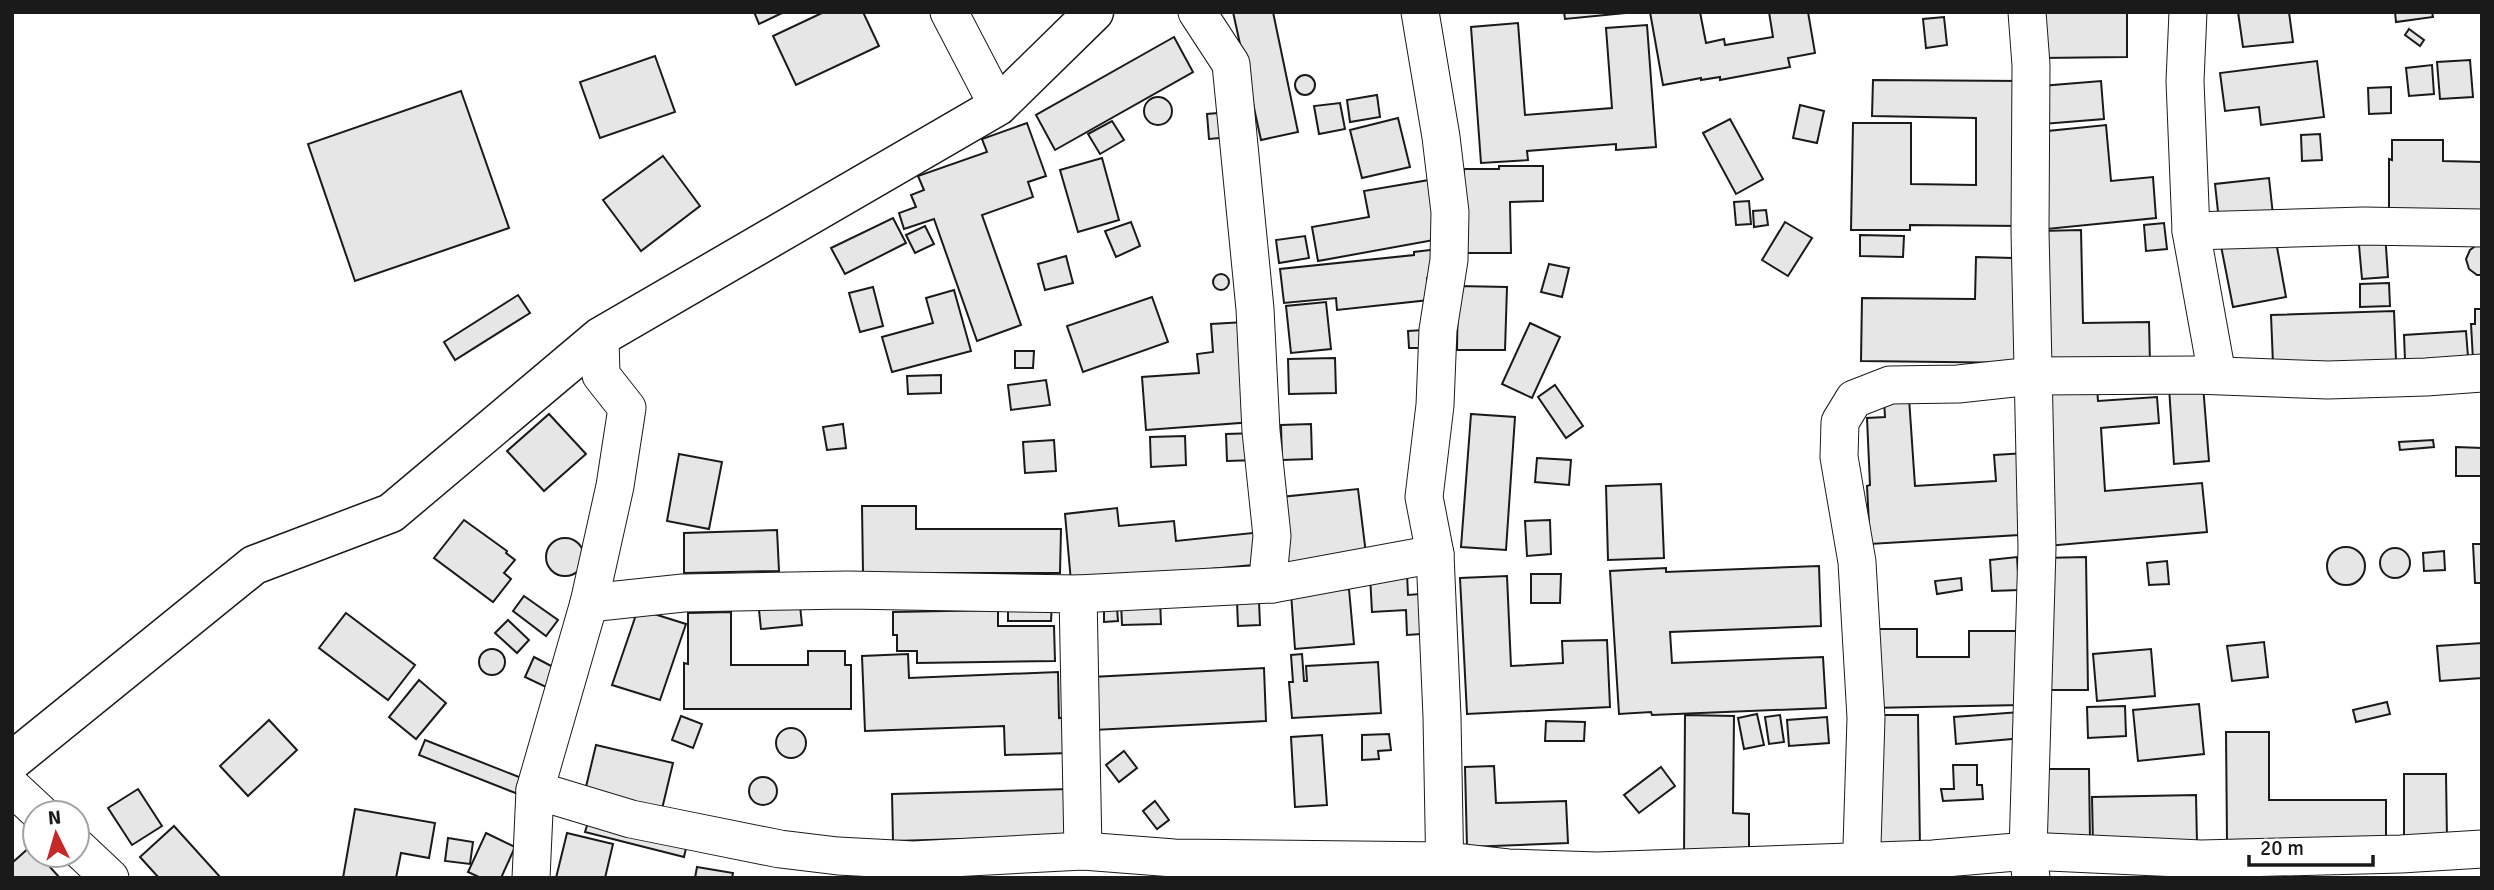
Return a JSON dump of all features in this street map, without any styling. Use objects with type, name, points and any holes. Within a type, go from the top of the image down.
[{"type":"main road","points":[[12,761],[254,565],[391,513],[600,337],[998,106],[1094,12]]},
{"type":"street","points":[[949,12],[998,106]]},
{"type":"street","points":[[1197,12],[1231,64],[1255,309],[1261,431],[1272,536],[1269,567],[1272,584]]},
{"type":"street","points":[[1420,12],[1441,137],[1450,212],[1450,260],[1438,330],[1435,405],[1424,497],[1435,554],[1445,869]]},
{"type":"street","points":[[2027,12],[2031,65],[2030,231],[2038,549],[2030,864]]},
{"type":"street","points":[[2188,12],[2185,82],[2192,231],[2217,375]]},
{"type":"street","points":[[2192,231],[2363,226],[2482,228]]},
{"type":"street","points":[[531,878],[535,790],[590,603],[615,486],[627,408],[601,375],[600,337]]},
{"type":"street","points":[[1861,870],[1866,718],[1857,562],[1839,457],[1840,422],[1854,399],[1890,385],[1958,384],[2034,376],[2217,375],[2328,380],[2482,373]]},
{"type":"street","points":[[590,603],[683,593],[834,590],[1077,594],[1272,584],[1435,554]]},
{"type":"street","points":[[1077,594],[1083,851]]},
{"type":"street","points":[[535,790],[631,819],[780,849],[845,867],[913,860],[1083,851],[1174,858],[1445,869],[1861,870],[2030,864],[2202,869],[2482,849]]},
{"type":"street","points":[[91,861],[110,878]]},
{"type":"building","points":[[754,12],[784,12],[759,24]]},
{"type":"building","points":[[824,12],[863,12],[879,46],[796,85],[773,36]]},
{"type":"building","points":[[1233,12],[1273,12],[1298,132],[1261,140]]},
{"type":"building","points":[[1564,12],[1636,12],[1565,19]]},
{"type":"building","points":[[1650,12],[1700,12],[1706,43],[1724,39],[1725,45],[1773,37],[1769,12],[1808,12],[1815,53],[1788,58],[1790,67],[1720,80],[1720,77],[1701,78],[1663,85]]},
{"type":"building","points":[[2041,12],[2127,12],[2127,57],[2041,58]]},
{"type":"building","points":[[2238,12],[2289,12],[2293,42],[2243,47]]},
{"type":"building","points":[[2395,12],[2432,12],[2433,17],[2396,22]]},
{"type":"building","points":[[1944,17],[1947,45],[1926,48],[1923,19]]},
{"type":"building","points":[[1518,23],[1525,115],[1612,108],[1606,28],[1647,25],[1656,147],[1616,150],[1616,144],[1527,151],[1528,160],[1481,163],[1471,27]]},
{"type":"building","points":[[2409,29],[2424,40],[2420,46],[2405,35]]},
{"type":"building","points":[[1174,37],[1193,72],[1055,150],[1036,115]]},
{"type":"building","points":[[655,56],[675,112],[600,138],[580,82]]},
{"type":"building","points":[[2470,60],[2473,97],[2440,99],[2437,62]]},
{"type":"building","points":[[2317,61],[2324,117],[2261,125],[2259,107],[2225,111],[2220,73]]},
{"type":"building","points":[[2432,65],[2434,94],[2409,96],[2406,68]]},
{"type":"building","points":[[1305,75],[1312,78],[1315,85],[1312,92],[1305,95],[1298,92],[1295,85],[1298,78]]},
{"type":"building","points":[[1873,80],[2024,81],[2022,226],[1910,225],[1910,230],[1851,230],[1853,123],[1911,123],[1911,184],[1976,185],[1976,118],[1872,116]]},
{"type":"building","points":[[2101,81],[2104,119],[2043,124],[2041,86]]},
{"type":"building","points":[[2391,87],[2391,113],[2369,114],[2368,88]]},
{"type":"building","points":[[461,91],[509,228],[355,281],[308,144]]},
{"type":"building","points":[[1377,95],[1380,117],[1350,122],[1347,100]]},
{"type":"building","points":[[1158,97],[1168,101],[1172,111],[1168,121],[1158,125],[1148,121],[1144,111],[1148,101]]},
{"type":"building","points":[[1340,103],[1345,129],[1319,134],[1314,106]]},
{"type":"building","points":[[1800,105],[1824,111],[1817,143],[1793,138]]},
{"type":"building","points":[[1229,112],[1231,137],[1209,139],[1207,114]]},
{"type":"building","points":[[1398,118],[1410,167],[1362,178],[1350,130]]},
{"type":"building","points":[[1730,119],[1763,179],[1736,194],[1703,133]]},
{"type":"building","points":[[1112,121],[1124,140],[1100,154],[1088,134]]},
{"type":"building","points":[[1027,123],[1046,176],[1028,182],[1033,197],[982,215],[1021,325],[977,341],[934,219],[904,229],[899,213],[916,207],[911,195],[924,190],[918,176],[987,152],[982,139]]},
{"type":"building","points":[[2106,125],[2111,181],[2153,177],[2156,218],[2047,229],[2038,132]]},
{"type":"building","points":[[2320,134],[2322,160],[2302,161],[2301,135]]},
{"type":"building","points":[[2392,140],[2443,140],[2443,161],[2482,162],[2482,214],[2389,213],[2389,159],[2392,160]]},
{"type":"building","points":[[663,156],[700,206],[641,251],[603,200]]},
{"type":"building","points":[[1102,158],[1119,220],[1078,232],[1060,170]]},
{"type":"building","points":[[1499,166],[1543,166],[1543,201],[1510,202],[1511,253],[1464,253],[1464,169],[1499,169]]},
{"type":"building","points":[[2269,178],[2273,215],[2219,221],[2215,184]]},
{"type":"building","points":[[1435,179],[1445,238],[1318,261],[1312,227],[1369,217],[1364,191]]},
{"type":"building","points":[[1749,201],[1751,224],[1736,225],[1734,202]]},
{"type":"building","points":[[1766,210],[1768,225],[1754,227],[1753,211]]},
{"type":"building","points":[[893,218],[906,243],[845,274],[831,248]]},
{"type":"building","points":[[1131,222],[1140,246],[1116,257],[1105,231]]},
{"type":"building","points":[[1785,222],[1812,238],[1788,276],[1762,260]]},
{"type":"building","points":[[2164,223],[2167,249],[2146,251],[2144,225]]},
{"type":"building","points":[[925,226],[934,244],[915,253],[906,235]]},
{"type":"building","points":[[2081,230],[2083,323],[2149,322],[2150,363],[2046,365],[2040,231]]},
{"type":"building","points":[[2385,232],[2388,277],[2362,279],[2358,234]]},
{"type":"building","points":[[1860,235],[1904,236],[1903,257],[1860,256]]},
{"type":"building","points":[[1305,236],[1309,258],[1279,263],[1276,240]]},
{"type":"building","points":[[2275,236],[2286,297],[2233,307],[2221,246]]},
{"type":"building","points":[[2478,244],[2482,245],[2482,275],[2469,269],[2466,259],[2470,250]]},
{"type":"building","points":[[1438,249],[1441,277],[1427,278],[1429,300],[1337,310],[1336,298],[1284,303],[1280,269],[1414,255],[1414,252]]},
{"type":"building","points":[[1066,256],[1073,283],[1045,290],[1038,264]]},
{"type":"building","points":[[1976,257],[2013,258],[2024,363],[1861,361],[1862,298],[1975,299]]},
{"type":"building","points":[[1549,264],[1569,268],[1562,297],[1541,292]]},
{"type":"building","points":[[1221,274],[1227,276],[1227,288],[1221,290],[1215,288],[1213,282],[1215,276]]},
{"type":"building","points":[[2389,283],[2390,306],[2360,307],[2360,284]]},
{"type":"building","points":[[1458,286],[1507,287],[1505,350],[1457,350]]},
{"type":"building","points":[[873,287],[883,326],[860,332],[849,293]]},
{"type":"building","points":[[954,290],[971,351],[892,372],[882,337],[933,323],[926,298]]},
{"type":"building","points":[[518,295],[530,313],[455,360],[444,342]]},
{"type":"building","points":[[1152,297],[1168,342],[1083,372],[1067,326]]},
{"type":"building","points":[[1326,302],[1331,349],[1291,353],[1286,306]]},
{"type":"building","points":[[2475,309],[2482,309],[2482,359],[2473,360],[2471,324],[2475,324]]},
{"type":"building","points":[[2394,311],[2396,360],[2273,364],[2271,315]]},
{"type":"building","points":[[1245,322],[1253,422],[1146,430],[1142,377],[1199,373],[1197,354],[1213,352],[1211,324]]},
{"type":"building","points":[[1530,323],[1560,337],[1532,398],[1502,384]]},
{"type":"building","points":[[1424,330],[1424,348],[1409,348],[1408,331]]},
{"type":"building","points":[[2466,331],[2468,357],[2405,360],[2404,335]]},
{"type":"building","points":[[1015,351],[1034,351],[1033,368],[1015,368]]},
{"type":"building","points":[[1335,358],[1336,393],[1289,394],[1288,359]]},
{"type":"building","points":[[941,375],[941,393],[908,394],[907,376]]},
{"type":"building","points":[[1046,380],[1050,405],[1011,410],[1008,385]]},
{"type":"building","points":[[1555,385],[1583,426],[1566,438],[1538,397]]},
{"type":"building","points":[[2203,385],[2209,461],[2174,464],[2169,387]]},
{"type":"building","points":[[2097,388],[2098,401],[2157,397],[2159,423],[2101,428],[2105,491],[2202,483],[2207,532],[2047,546],[2040,392]]},
{"type":"building","points":[[1909,398],[1915,486],[1996,481],[1994,455],[2026,453],[2029,512],[2018,513],[2019,535],[1870,544],[1867,418],[1885,417],[1884,400]]},
{"type":"building","points":[[549,414],[586,454],[544,491],[507,451]]},
{"type":"building","points":[[1471,414],[1515,417],[1506,550],[1461,547]]},
{"type":"building","points":[[843,424],[846,448],[827,450],[823,427]]},
{"type":"building","points":[[1311,424],[1312,459],[1282,460],[1281,425]]},
{"type":"building","points":[[1257,433],[1258,460],[1227,461],[1226,434]]},
{"type":"building","points":[[1185,436],[1186,465],[1151,467],[1150,437]]},
{"type":"building","points":[[1054,440],[1056,471],[1025,473],[1023,442]]},
{"type":"building","points":[[2433,440],[2434,447],[2400,450],[2399,442]]},
{"type":"building","points":[[2456,447],[2482,448],[2482,476],[2456,476]]},
{"type":"building","points":[[679,454],[722,462],[709,529],[667,521]]},
{"type":"building","points":[[1537,458],[1571,460],[1569,485],[1535,482]]},
{"type":"building","points":[[1661,484],[1664,558],[1608,560],[1606,486]]},
{"type":"building","points":[[1358,489],[1367,562],[1289,571],[1281,497]]},
{"type":"building","points":[[862,506],[916,506],[916,529],[1061,529],[1060,573],[863,573]]},
{"type":"building","points":[[1117,508],[1119,526],[1174,521],[1176,541],[1262,532],[1264,564],[1071,582],[1065,514]]},
{"type":"building","points":[[464,520],[507,551],[515,560],[504,573],[511,579],[493,602],[434,558]]},
{"type":"building","points":[[1550,520],[1551,554],[1527,556],[1525,521]]},
{"type":"building","points":[[777,530],[779,571],[684,573],[684,533]]},
{"type":"building","points":[[565,538],[579,543],[584,557],[579,571],[565,576],[551,571],[546,557],[551,543]]},
{"type":"building","points":[[2473,544],[2482,544],[2482,583],[2475,583]]},
{"type":"building","points":[[2346,547],[2359,553],[2365,566],[2359,579],[2346,585],[2333,579],[2327,566],[2333,553]]},
{"type":"building","points":[[2395,548],[2406,552],[2410,563],[2406,574],[2395,578],[2384,574],[2380,563],[2384,552]]},
{"type":"building","points":[[2444,551],[2445,570],[2424,571],[2423,553]]},
{"type":"building","points":[[2017,557],[2019,590],[1992,591],[1990,560]]},
{"type":"building","points":[[2086,557],[2088,690],[2045,690],[2043,558]]},
{"type":"building","points":[[2167,561],[2169,584],[2149,585],[2147,563]]},
{"type":"building","points":[[1819,566],[1821,626],[1670,632],[1672,663],[1823,657],[1826,708],[1619,714],[1610,571],[1666,568],[1666,572]]},
{"type":"building","points":[[1407,574],[1408,595],[1433,593],[1436,633],[1407,635],[1406,610],[1372,612],[1370,576]]},
{"type":"building","points":[[1531,574],[1561,574],[1560,603],[1531,603]]},
{"type":"building","points":[[1507,576],[1511,666],[1563,663],[1562,641],[1607,640],[1610,707],[1467,714],[1460,578]]},
{"type":"building","points":[[1961,578],[1962,590],[1937,594],[1935,581]]},
{"type":"building","points":[[1349,589],[1354,644],[1295,649],[1291,593]]},
{"type":"building","points":[[524,596],[558,620],[546,636],[513,611]]},
{"type":"building","points":[[1160,600],[1161,624],[1122,625],[1121,602]]},
{"type":"building","points":[[1008,601],[1052,601],[1051,621],[1008,621]]},
{"type":"building","points":[[1259,601],[1260,625],[1238,626],[1237,602]]},
{"type":"building","points":[[800,605],[802,625],[761,629],[759,610]]},
{"type":"building","points":[[1104,608],[1117,608],[1118,621],[1104,622]]},
{"type":"building","points":[[638,609],[686,624],[660,700],[612,685]]},
{"type":"building","points":[[998,610],[998,626],[1054,626],[1055,661],[917,663],[917,651],[897,651],[897,635],[893,635],[893,612]]},
{"type":"building","points":[[731,612],[731,665],[808,665],[808,651],[845,651],[845,665],[851,665],[851,709],[684,709],[684,663],[688,664],[688,613]]},
{"type":"building","points":[[346,613],[415,665],[388,700],[319,648]]},
{"type":"building","points":[[508,620],[529,640],[517,653],[495,633]]},
{"type":"building","points":[[1870,629],[1917,629],[1917,657],[1969,657],[1969,631],[2022,631],[2021,705],[1870,708]]},
{"type":"building","points":[[2264,642],[2268,677],[2232,681],[2227,646]]},
{"type":"building","points":[[2482,643],[2482,678],[2440,681],[2437,646]]},
{"type":"building","points":[[492,649],[501,653],[505,662],[501,671],[492,675],[483,671],[479,662],[483,653]]},
{"type":"building","points":[[2151,649],[2155,696],[2097,701],[2093,654]]},
{"type":"building","points":[[908,654],[909,678],[1058,672],[1059,718],[1067,717],[1068,753],[1005,755],[1004,726],[865,731],[862,656]]},
{"type":"building","points":[[1302,654],[1304,681],[1307,681],[1306,666],[1378,662],[1381,713],[1292,718],[1289,682],[1293,682],[1291,655]]},
{"type":"building","points":[[534,657],[559,670],[550,689],[525,677]]},
{"type":"building","points":[[1264,668],[1266,721],[1094,730],[1092,677]]},
{"type":"building","points":[[419,680],[446,703],[416,739],[389,717]]},
{"type":"building","points":[[2387,702],[2390,714],[2356,722],[2353,710]]},
{"type":"building","points":[[2199,704],[2204,754],[2138,761],[2133,710]]},
{"type":"building","points":[[2125,706],[2126,736],[2088,738],[2087,707]]},
{"type":"building","points":[[2020,712],[2023,738],[1956,744],[1954,717]]},
{"type":"building","points":[[1757,714],[1764,745],[1744,749],[1738,718]]},
{"type":"building","points":[[1685,715],[1734,716],[1733,813],[1749,814],[1749,856],[1684,855]]},
{"type":"building","points":[[1780,715],[1784,742],[1769,744],[1765,717]]},
{"type":"building","points":[[1873,715],[1918,715],[1920,848],[1875,848]]},
{"type":"building","points":[[681,716],[702,724],[693,748],[672,740]]},
{"type":"building","points":[[1827,717],[1829,743],[1789,746],[1787,720]]},
{"type":"building","points":[[269,720],[297,750],[248,796],[220,766]]},
{"type":"building","points":[[1546,721],[1585,722],[1584,741],[1545,741]]},
{"type":"building","points":[[791,728],[797,729],[805,737],[805,749],[797,757],[791,758],[785,757],[777,749],[776,743],[777,737],[785,729]]},
{"type":"building","points":[[2226,732],[2269,732],[2269,800],[2386,800],[2386,839],[2227,840]]},
{"type":"building","points":[[1389,734],[1391,750],[1378,751],[1379,759],[1362,760],[1362,735]]},
{"type":"building","points":[[1322,735],[1327,805],[1295,807],[1291,737]]},
{"type":"building","points":[[425,740],[524,779],[518,794],[419,755]]},
{"type":"building","points":[[596,745],[673,763],[662,809],[585,791]]},
{"type":"building","points":[[1124,751],[1137,768],[1119,782],[1106,765]]},
{"type":"building","points":[[1953,765],[1977,765],[1977,785],[1982,785],[1983,799],[1943,801],[1941,789],[1954,789]]},
{"type":"building","points":[[1494,766],[1496,803],[1566,801],[1568,843],[1467,847],[1465,767]]},
{"type":"building","points":[[1661,767],[1675,786],[1639,813],[1624,795]]},
{"type":"building","points":[[2046,769],[2089,769],[2090,841],[2046,841]]},
{"type":"building","points":[[2404,774],[2446,774],[2447,839],[2404,839]]},
{"type":"building","points":[[763,777],[773,781],[777,791],[773,801],[763,805],[753,801],[749,791],[753,781]]},
{"type":"building","points":[[138,789],[162,826],[132,845],[108,808]]},
{"type":"building","points":[[1069,789],[1070,836],[893,841],[892,794]]},
{"type":"building","points":[[2196,795],[2197,843],[2093,845],[2092,797]]},
{"type":"building","points":[[1155,801],[1169,820],[1157,829],[1143,811]]},
{"type":"building","points":[[355,809],[435,823],[429,858],[401,853],[396,878],[343,878]]},
{"type":"building","points":[[589,819],[687,844],[684,857],[585,832]]},
{"type":"building","points":[[174,826],[221,878],[159,878],[140,857]]},
{"type":"building","points":[[486,833],[515,847],[501,878],[481,878],[468,872]]},
{"type":"building","points":[[567,833],[613,844],[605,878],[556,878]]},
{"type":"building","points":[[448,838],[473,842],[470,864],[445,861]]},
{"type":"building","points":[[21,855],[21,869],[52,869],[60,878],[12,878],[12,863]]},
{"type":"building","points":[[697,867],[733,873],[732,878],[695,878]]}]
